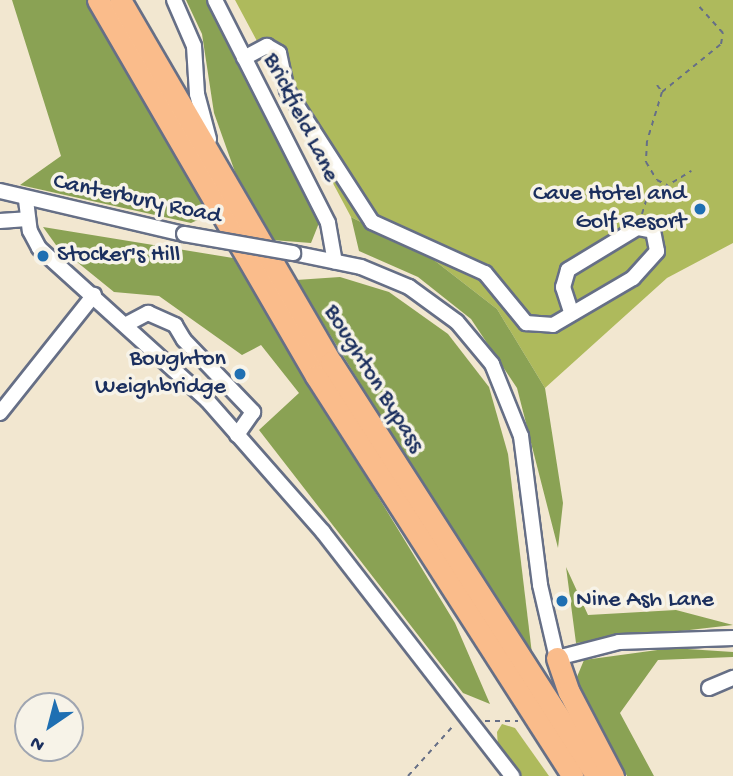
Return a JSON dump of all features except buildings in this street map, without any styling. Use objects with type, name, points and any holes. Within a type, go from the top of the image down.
[{"type":"highway","name":"Boughton Bypass","points":[[98,0],[309,365],[573,776]]},
{"type":"highway","name":"Boughton Bypass","points":[[121,0],[240,210],[377,436],[597,776]]},
{"type":"highway","points":[[557,658],[569,692],[613,776]]},
{"type":"street","points":[[174,0],[194,46],[202,120],[240,210]]},
{"type":"street","name":"Brickfield Lane","points":[[215,0],[328,223],[335,261]]},
{"type":"street","points":[[244,58],[267,46],[279,53],[287,90],[360,209],[377,226],[485,273],[526,323],[553,325],[633,278],[649,262],[658,241],[645,228],[629,232],[587,262],[568,270],[563,287],[571,312]]},
{"type":"street","points":[[0,191],[26,200]]},
{"type":"street","name":"Canterbury Road","points":[[512,776],[323,532],[237,435],[127,324],[39,248],[27,219],[26,200],[184,234],[335,261],[376,272],[424,296],[457,322],[492,364],[521,436],[540,585],[557,658]]},
{"type":"street","points":[[0,221],[27,219]]},
{"type":"street","points":[[0,413],[94,295]]},
{"type":"street","points":[[127,324],[148,313],[175,325],[184,340],[253,412],[237,435]]},
{"type":"street","points":[[557,658],[619,642],[733,638]]},
{"type":"street","points":[[709,688],[733,678]]},
{"type":"path","points":[[667,185],[657,180],[646,162],[647,141],[662,92],[721,44],[723,33],[697,4]]},
{"type":"path","points":[[657,85],[662,92]]},
{"type":"path","points":[[645,228],[642,210],[648,198],[691,170]]},
{"type":"path","points":[[408,776],[457,722],[474,725],[495,718],[522,722]]},
{"type":"green space","points":[[12,0],[90,0],[209,215],[191,223],[20,185],[61,156]]},
{"type":"green space","points":[[186,0],[208,0],[319,223],[311,243],[272,240],[235,172],[214,113],[202,34]]},
{"type":"green space","points":[[235,0],[733,0],[733,243],[667,278],[545,388],[497,309],[430,257],[351,217]]},
{"type":"green space","points":[[351,217],[430,257],[497,309],[545,388],[563,503],[558,548],[517,388],[471,319],[418,277],[359,251]]},
{"type":"green space","points":[[43,227],[233,258],[455,623],[490,704],[463,693],[259,430],[299,393],[261,345],[242,355],[159,296],[114,292],[56,245]]},
{"type":"green space","points":[[340,277],[389,292],[448,334],[489,387],[508,454],[533,662],[296,280]]},
{"type":"green space","points":[[566,567],[588,615],[676,610],[733,625],[576,643]]},
{"type":"green space","points":[[672,648],[733,652],[733,657],[658,660],[620,713],[654,776],[627,776],[574,684],[584,660]]},
{"type":"green space","points":[[502,724],[515,728],[549,776],[520,776],[498,747],[497,732]]},
{"type":"place","name":"Cave Hotel and Golf Resort","points":[[700,209]]},
{"type":"place","name":"Stocker's Hill","points":[[43,256]]},
{"type":"place","name":"Boughton Weighbridge","points":[[240,374]]},
{"type":"place","name":"Nine Ash Lane","points":[[562,601]]}]
